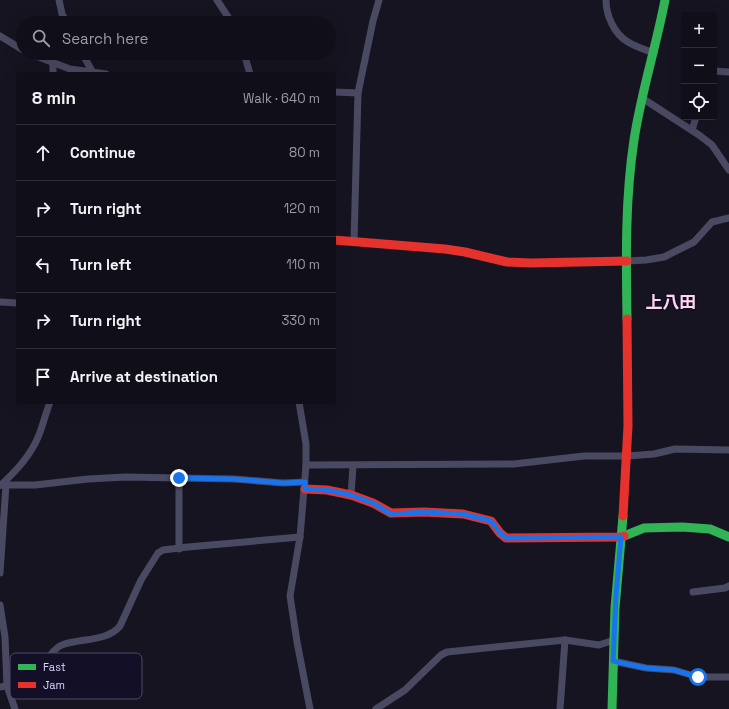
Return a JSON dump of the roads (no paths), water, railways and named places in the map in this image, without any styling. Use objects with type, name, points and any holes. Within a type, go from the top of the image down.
[{"type":"street","points":[[59,0],[63,16]]},
{"type":"street","points":[[217,0],[227,16]]},
{"type":"street","points":[[354,242],[358,93],[373,21],[379,0]]},
{"type":"street","points":[[606,0],[606,10],[619,34],[628,42],[654,53]]},
{"type":"street","points":[[612,709],[616,596],[628,426],[628,196],[634,134],[654,53],[665,0]]},
{"type":"street","points":[[0,36],[16,46]]},
{"type":"street","points":[[46,60],[70,69],[97,72]]},
{"type":"street","points":[[86,60],[92,71]]},
{"type":"street","points":[[246,60],[249,72]]},
{"type":"street","points":[[53,63],[53,72]]},
{"type":"street","points":[[717,71],[729,72]]},
{"type":"street","points":[[336,92],[358,93]]},
{"type":"street","points":[[642,98],[692,130],[712,145],[729,170]]},
{"type":"street","points":[[692,130],[695,120]]},
{"type":"street","points":[[336,240],[445,249],[507,262],[531,263],[646,260],[664,257],[681,250],[694,242],[712,222],[729,218]]},
{"type":"street","points":[[0,302],[16,303]]},
{"type":"street","points":[[0,573],[3,485],[18,469],[31,450],[39,436],[49,404]]},
{"type":"street","points":[[298,404],[306,444],[306,465],[300,538],[290,596],[302,672],[310,709]]},
{"type":"street","points":[[306,465],[353,466],[377,464],[514,464],[584,456],[627,456],[654,454],[675,449],[729,450]]},
{"type":"street","points":[[351,495],[353,466]]},
{"type":"street","points":[[3,485],[35,485],[88,479],[125,477],[234,479],[305,486],[351,495],[373,503],[391,514],[424,512],[463,514],[491,521],[506,538],[621,537],[644,528],[682,527],[710,529],[729,537]]},
{"type":"street","points":[[179,478],[179,549]]},
{"type":"street","points":[[52,653],[62,645],[102,636],[116,631],[120,626],[141,580],[158,553],[163,550],[300,538]]},
{"type":"street","points":[[693,592],[726,588],[729,586]]},
{"type":"street","points":[[0,605],[5,637],[4,686],[10,699]]},
{"type":"street","points":[[376,709],[405,690],[441,655],[447,652],[565,640],[600,645],[614,640]]},
{"type":"street","points":[[560,709],[565,640]]},
{"type":"street","points":[[613,661],[646,668],[674,670],[698,677],[729,677]]},
{"type":"street","points":[[10,699],[15,709]]},
{"type":"district","name":"上八田","points":[[671,302]]}]
